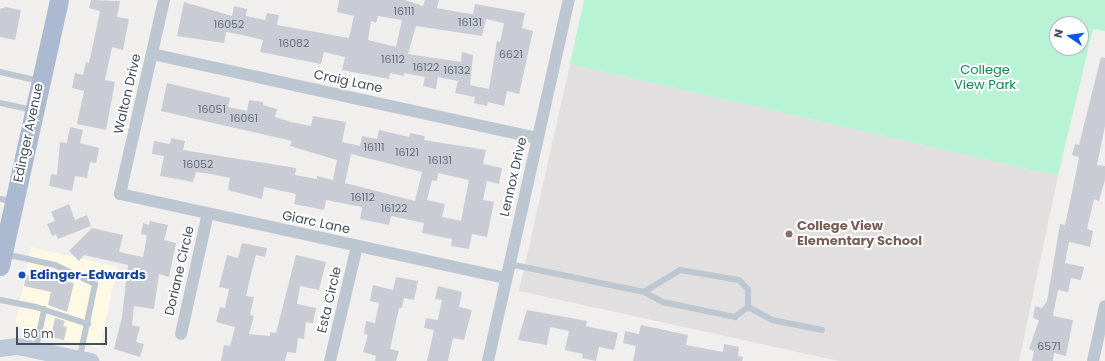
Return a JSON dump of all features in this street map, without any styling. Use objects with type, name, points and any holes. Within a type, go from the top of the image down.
[{"type":"main road","name":"Edinger Avenue","points":[[1,262],[7,200],[34,111],[59,0]]},
{"type":"main road","points":[[0,348],[35,349],[85,360]]},
{"type":"street","name":"Walton Drive","points":[[120,194],[164,0]]},
{"type":"street","name":"Lennox Drive","points":[[490,361],[509,264],[570,0]]},
{"type":"street","name":"Craig Lane","points":[[152,54],[538,138]]},
{"type":"street","name":"Giarc Lane","points":[[120,194],[506,278]]},
{"type":"street","name":"Doriane Circle","points":[[181,334],[208,213]]},
{"type":"street","name":"Esta Circle","points":[[330,361],[357,246]]},
{"type":"street","points":[[1093,361],[1105,306]]},
{"type":"lane","points":[[0,72],[41,82]]},
{"type":"lane","points":[[0,103],[34,111]]},
{"type":"lane","points":[[1,262],[55,265],[92,281],[96,290],[88,324],[85,360]]},
{"type":"lane","points":[[509,264],[644,292],[663,302],[735,317],[748,307]]},
{"type":"lane","points":[[644,292],[680,270],[738,280],[748,289],[748,307]]},
{"type":"lane","points":[[0,300],[44,310],[88,324]]},
{"type":"lane","points":[[748,307],[772,320],[822,330]]},
{"type":"lane","points":[[35,349],[44,310]]},
{"type":"shaded area","name":"College View Elementary School","points":[[570,64],[1058,176],[1019,361],[839,361],[519,291]]},
{"type":"shaded area","points":[[31,247],[117,267],[100,348],[25,332],[18,326],[16,320]]},
{"type":"green space","name":"College View Park","points":[[584,0],[1105,0],[1105,31],[1093,29],[1089,46],[1089,16],[1049,16],[1049,56],[1087,56],[1058,176],[570,64]]},
{"type":"building","points":[[91,0],[120,1],[117,17],[129,19],[123,50],[112,47],[105,80],[115,82],[106,130],[77,124],[84,91],[72,88],[75,73],[83,75],[86,62],[89,63],[97,26],[100,11],[89,8]]},
{"type":"building","points":[[339,0],[405,0],[423,6],[425,0],[439,0],[437,8],[458,12],[473,14],[475,4],[525,13],[522,28],[533,31],[519,94],[507,91],[504,106],[488,102],[487,106],[474,103],[475,97],[455,93],[458,81],[438,77],[436,89],[423,86],[425,77],[404,73],[404,76],[390,73],[389,79],[342,70],[345,57],[324,52],[321,64],[260,52],[263,40],[226,32],[224,43],[177,36],[184,2],[232,16],[234,6],[247,9],[246,16],[265,20],[267,13],[279,15],[277,25],[349,38],[354,16],[337,12]],"holes":[[[378,16],[402,20],[396,47],[368,40],[371,21],[376,23]],[[486,19],[504,23],[500,42],[497,41],[489,89],[470,85],[473,55],[462,52],[461,62],[408,54],[416,26],[482,36]]]},
{"type":"building","points":[[6,7],[21,10],[15,40],[0,37],[0,9]]},
{"type":"building","points":[[1101,57],[1105,58],[1105,126],[1097,165],[1105,166],[1105,180],[1099,201],[1094,199],[1087,229],[1093,231],[1090,247],[1069,242],[1065,263],[1084,267],[1081,280],[1071,278],[1068,292],[1058,290],[1053,316],[1073,320],[1066,356],[1054,353],[1053,361],[1032,361],[1034,351],[1029,349],[1039,320],[1033,318],[1035,306],[1042,308],[1047,301],[1060,224],[1065,225],[1079,157],[1072,155],[1075,144],[1079,145]]},
{"type":"building","points":[[167,83],[230,98],[228,107],[247,111],[249,100],[263,102],[263,105],[277,109],[275,117],[291,122],[311,126],[313,116],[346,122],[342,142],[360,146],[362,136],[377,139],[379,130],[409,137],[410,133],[425,136],[424,140],[486,150],[483,164],[502,168],[499,184],[487,181],[483,200],[494,202],[487,237],[472,234],[469,249],[451,246],[452,239],[422,233],[424,223],[391,216],[389,225],[360,219],[362,207],[326,200],[324,210],[294,204],[296,194],[264,187],[262,199],[228,190],[230,178],[211,174],[196,172],[193,182],[160,176],[164,156],[152,154],[154,141],[170,144],[171,138],[185,141],[183,150],[296,168],[295,175],[317,179],[317,176],[333,180],[337,160],[290,146],[292,141],[161,111]],"holes":[[[351,154],[422,172],[415,201],[345,183]],[[438,173],[469,180],[461,221],[442,217],[445,204],[427,200],[432,180],[437,181]]]},
{"type":"building","points":[[70,127],[83,130],[80,143],[99,148],[96,163],[90,162],[87,178],[75,176],[72,191],[49,186],[51,174],[57,175],[60,142],[67,143]]},
{"type":"building","points":[[69,204],[75,220],[87,215],[91,226],[58,239],[56,234],[52,236],[47,224],[55,221],[51,212]]},
{"type":"building","points":[[150,221],[168,225],[164,240],[176,243],[169,277],[159,274],[154,309],[134,306],[132,325],[140,327],[136,342],[144,344],[140,357],[114,349],[122,317],[128,265],[84,255],[79,261],[69,251],[92,228],[123,235],[119,252],[143,257],[147,235],[141,234],[143,223],[149,225]]},
{"type":"building","points":[[242,243],[267,248],[265,257],[256,255],[246,296],[254,297],[250,315],[254,316],[249,334],[270,336],[270,332],[276,333],[296,255],[326,262],[319,290],[300,286],[297,304],[316,308],[313,323],[306,322],[304,339],[298,338],[296,353],[287,352],[285,361],[221,361],[224,345],[230,346],[235,327],[216,322],[220,307],[225,308],[229,289],[219,287],[227,255],[238,258]]},
{"type":"building","points":[[26,274],[74,283],[67,312],[48,305],[51,292],[24,286]]},
{"type":"building","points":[[396,277],[418,281],[414,300],[404,298],[402,308],[399,308],[390,349],[399,351],[396,361],[375,361],[376,356],[363,352],[368,335],[364,334],[366,321],[375,323],[379,303],[370,301],[373,285],[393,290]]},
{"type":"building","points":[[438,286],[462,292],[459,307],[472,310],[464,340],[453,338],[448,361],[427,361],[434,330],[424,328],[426,318],[438,320],[442,300],[435,299]]},
{"type":"building","points":[[527,310],[587,321],[586,326],[618,333],[614,350],[599,347],[596,361],[582,358],[583,354],[565,350],[569,331],[550,327],[547,345],[518,340]]},
{"type":"building","points":[[55,318],[65,321],[63,326],[67,327],[64,340],[51,337]]},
{"type":"building","points":[[641,325],[688,335],[686,345],[723,352],[724,344],[739,347],[738,356],[743,357],[742,361],[633,361],[636,346],[623,343],[625,331],[639,334]]},
{"type":"place","name":"College View Elementary School","points":[[789,234]]},
{"type":"place","name":"Edinger-Edwards","points":[[22,275]]}]
